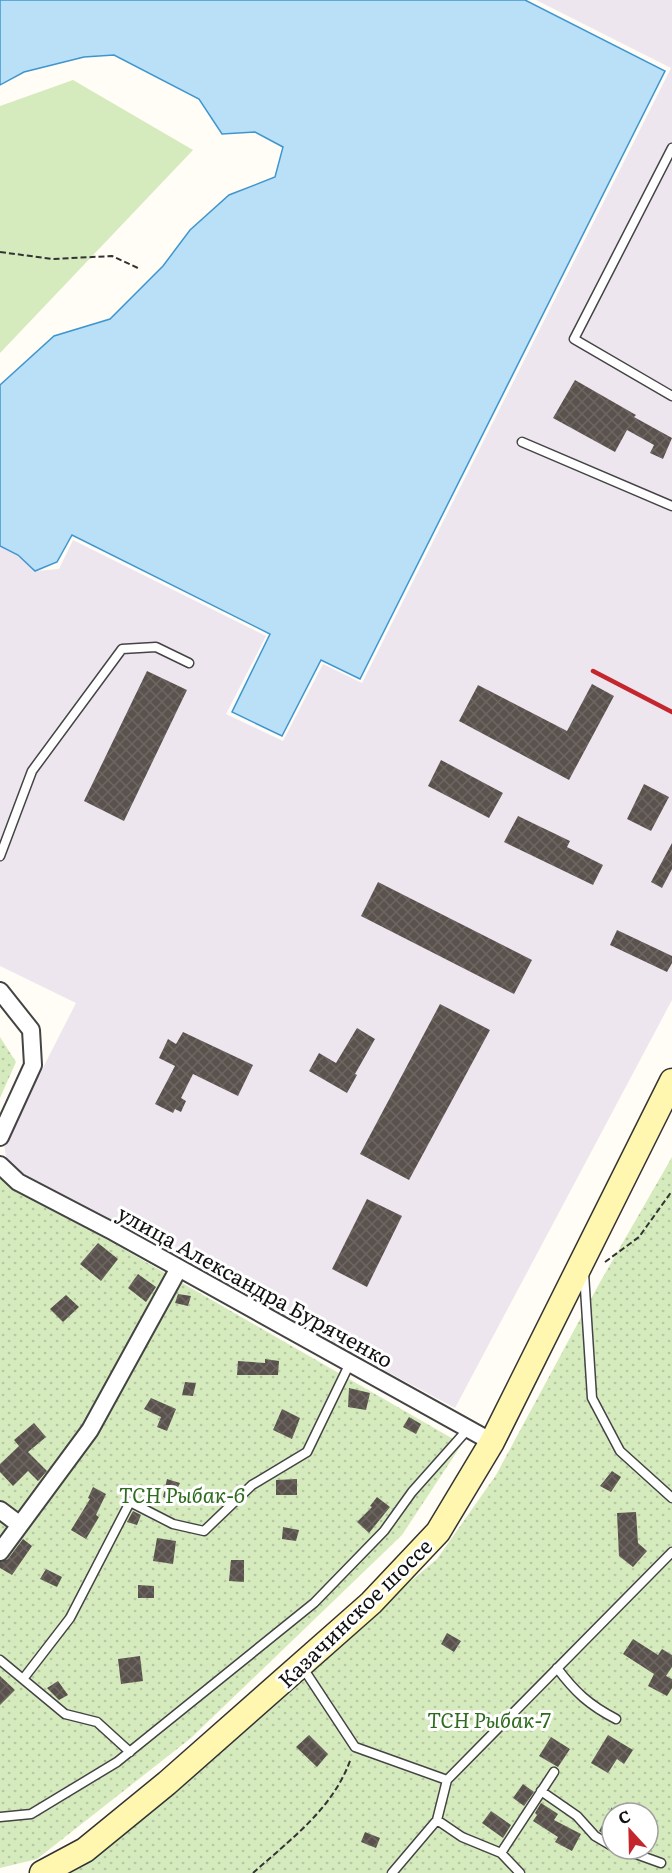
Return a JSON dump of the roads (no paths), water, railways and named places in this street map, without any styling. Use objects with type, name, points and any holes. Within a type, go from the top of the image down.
[{"type":"main road","name":"Казачинское шоссе","points":[[42,1873],[85,1850],[167,1783],[371,1602],[438,1532],[492,1442],[584,1269],[672,1080]]},
{"type":"street","points":[[0,991],[30,1030],[33,1065],[0,1137]]},
{"type":"street","name":"улица Александра Буряченко","points":[[0,1165],[18,1182],[492,1442]]},
{"type":"street","points":[[0,1552],[90,1430],[178,1268]]},
{"type":"street","points":[[0,1510],[20,1525]]},
{"type":"lane","points":[[672,148],[574,339],[672,396]]},
{"type":"lane","points":[[522,442],[672,506]]},
{"type":"lane","points":[[0,856],[32,771],[122,649],[156,647],[189,663]]},
{"type":"lane","points":[[584,1269],[592,1398],[620,1451],[672,1498]]},
{"type":"lane","points":[[23,1679],[70,1618],[130,1502],[173,1524],[204,1531],[252,1485],[306,1452],[350,1363]]},
{"type":"lane","points":[[0,1817],[31,1814],[117,1762],[314,1603],[384,1532],[412,1492],[468,1429]]},
{"type":"lane","points":[[392,1873],[437,1820],[447,1780],[672,1552]]},
{"type":"lane","points":[[0,1660],[65,1714],[97,1722],[130,1752]]},
{"type":"lane","points":[[301,1665],[355,1747],[447,1780]]},
{"type":"lane","points":[[557,1668],[571,1687],[594,1708],[616,1719]]},
{"type":"lane","points":[[501,1853],[554,1772]]},
{"type":"lane","points":[[541,1791],[577,1816],[600,1839]]},
{"type":"lane","points":[[437,1820],[462,1837],[501,1853],[520,1873]]},
{"type":"lane","points":[[656,1861],[662,1863]]},
{"type":"water","points":[[0,0],[525,0],[665,71],[360,679],[321,660],[282,736],[232,712],[270,634],[72,535],[57,562],[35,571],[18,555],[0,546],[0,385],[54,336],[110,319],[163,266],[190,230],[229,195],[275,177],[283,147],[255,132],[222,134],[199,99],[114,55],[84,57],[24,72],[0,85]]},
{"type":"railway","points":[[593,671],[672,712]]},
{"type":"park label","name":"ТСН Рыбак-6","points":[[182,1493]]},
{"type":"park label","name":"ТСН Рыбак-7","points":[[489,1718]]}]
